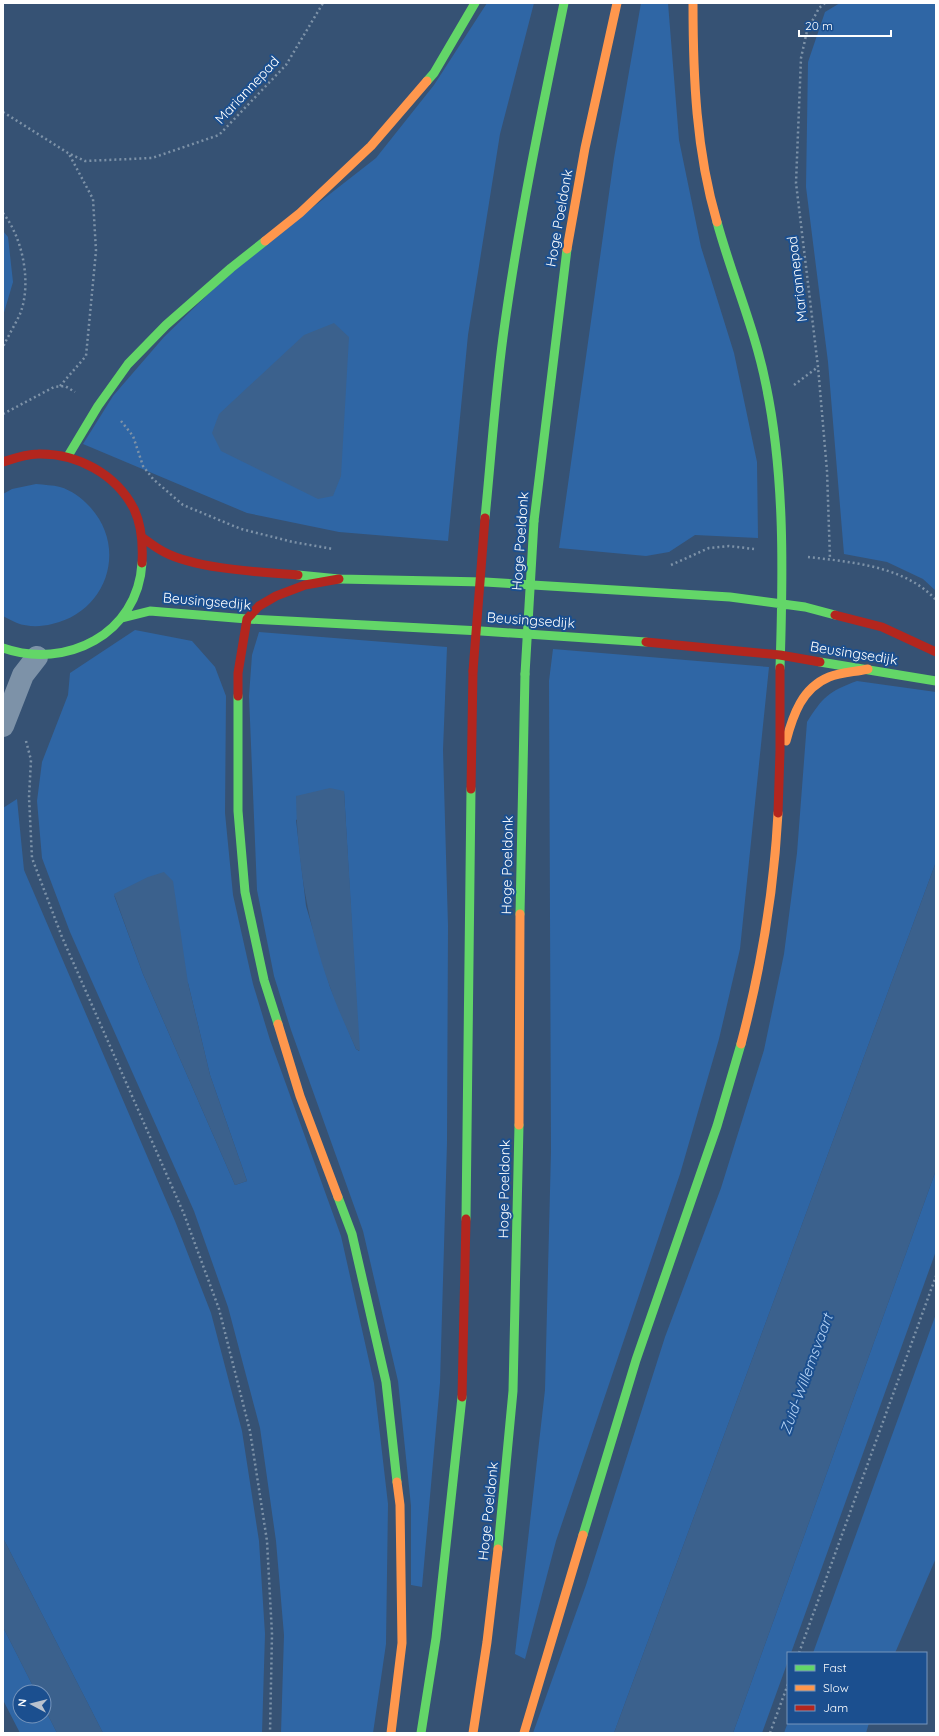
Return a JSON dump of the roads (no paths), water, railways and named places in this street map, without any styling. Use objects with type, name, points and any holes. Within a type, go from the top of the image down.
[{"type":"main road","points":[[68,456],[98,406],[128,364],[166,325],[231,268],[300,213],[371,146],[434,73],[475,3]]},
{"type":"main road","points":[[421,1733],[436,1638],[463,1384],[468,1144],[472,671],[485,518],[503,339],[514,265],[536,140],[564,3]]},
{"type":"main road","name":"Hoge Poeldonk","points":[[473,1733],[488,1642],[504,1498],[513,1391],[519,1144],[520,921],[525,674],[534,521],[564,268],[585,148],[617,3]]},
{"type":"main road","points":[[524,1733],[612,1434],[647,1328],[702,1175],[722,1114],[741,1047],[762,944],[775,853],[780,763],[780,655],[782,604],[777,462],[770,404],[757,347],[722,240],[709,190],[699,135],[692,56],[693,3]]},
{"type":"main road","points":[[3,462],[15,456],[42,453],[68,456],[95,467],[117,486],[134,510],[143,538],[144,566],[136,594],[122,618],[98,640],[69,653],[37,657],[15,653],[3,648]]},
{"type":"main road","name":"Beusingsedijk","points":[[143,538],[164,552],[186,560],[250,570],[339,579],[486,582],[730,597],[805,607],[882,627],[936,652]]},
{"type":"main road","points":[[339,579],[305,585],[276,596],[259,606],[247,619],[238,673],[238,811],[245,892],[264,980],[300,1096],[352,1234],[386,1382],[400,1505],[402,1628],[402,1643],[391,1733]]},
{"type":"main road","name":"Beusingsedijk","points":[[122,618],[150,611],[247,619],[473,631],[674,644],[780,655],[936,681]]},
{"type":"main road","points":[[780,763],[791,721],[801,698],[814,686],[828,677],[868,669]]},
{"type":"street","points":[[3,725],[23,675],[37,657]]},
{"type":"water","points":[[334,323],[349,337],[341,476],[333,496],[318,499],[221,451],[212,433],[219,414],[304,335]]},
{"type":"water","points":[[330,788],[344,791],[360,1051],[356,1049],[342,1018],[322,964],[310,917],[301,869],[296,796]]},
{"type":"water","name":"Zuid-Willemsvaart","points":[[936,862],[936,1170],[733,1733],[614,1733]]},
{"type":"water","points":[[164,872],[173,881],[188,983],[210,1075],[247,1181],[235,1185],[143,974],[114,894],[148,877]]},
{"type":"water","points":[[3,1538],[103,1733],[57,1733],[52,1723],[52,1684],[32,1684],[3,1627]]}]
